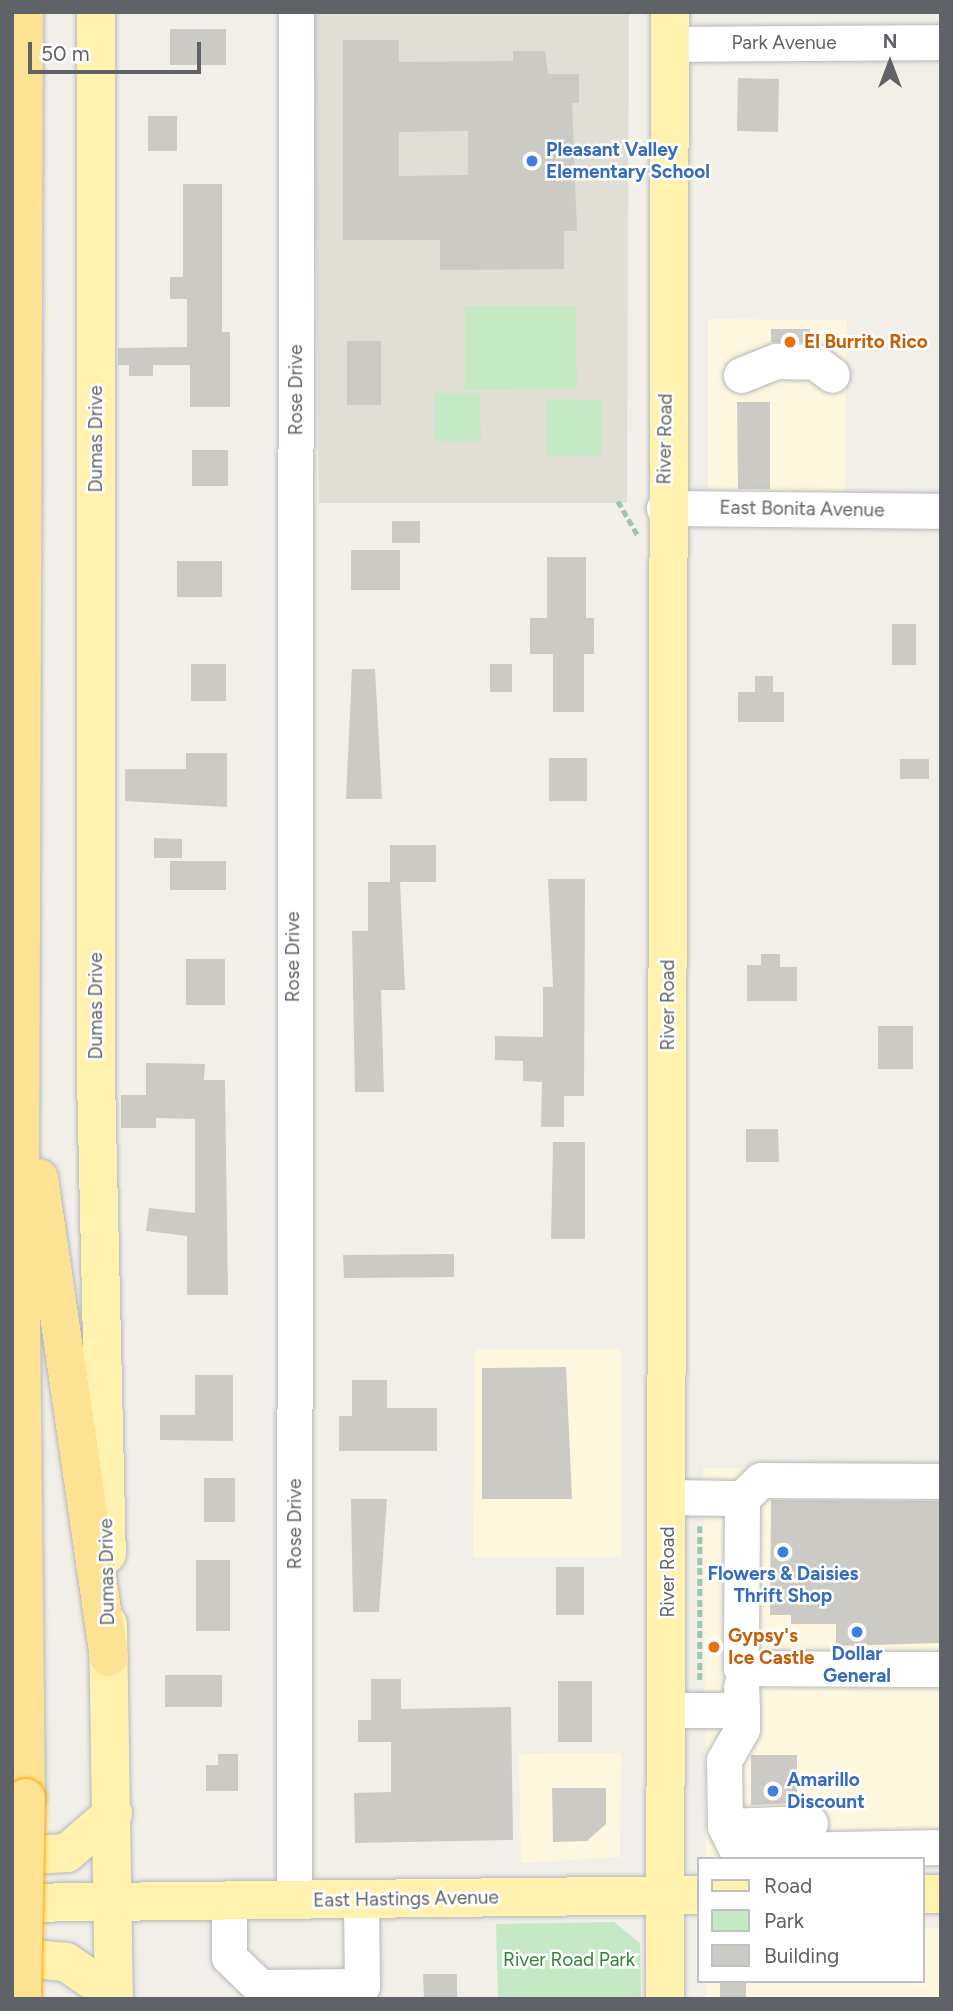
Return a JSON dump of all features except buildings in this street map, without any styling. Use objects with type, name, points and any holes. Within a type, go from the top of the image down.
[{"type":"highway","points":[[22,1999],[26,1798],[22,1066],[24,12]]},
{"type":"highway","points":[[22,1066],[109,1657]]},
{"type":"main road","name":"Dumas Drive","points":[[96,12],[96,1078],[113,1813],[114,1997]]},
{"type":"main road","name":"River Road","points":[[664,1999],[682,1895],[686,1710],[686,1498],[664,508],[670,28]]},
{"type":"main road","points":[[12,1856],[67,1853],[113,1813]]},
{"type":"main road","name":"East Hastings Avenue","points":[[12,1903],[682,1895]]},
{"type":"main road","points":[[12,1957],[66,1962],[114,1997]]},
{"type":"street","name":"Rose Drive","points":[[294,1901],[296,12]]},
{"type":"street","name":"Park Avenue","points":[[670,28],[941,42]]},
{"type":"street","points":[[740,375],[776,361],[816,362],[831,375]]},
{"type":"street","name":"East Bonita Avenue","points":[[664,508],[941,511]]},
{"type":"street","points":[[686,1498],[739,1500],[761,1480],[941,1482]]},
{"type":"street","points":[[739,1500],[742,1729],[723,1760],[725,1826],[737,1851],[941,1847]]},
{"type":"street","points":[[741,1668],[941,1669]]},
{"type":"street","points":[[686,1710],[742,1710]]},
{"type":"street","points":[[725,1826],[810,1823]]},
{"type":"street","points":[[229,1902],[229,1957],[260,1987],[362,1986],[361,1900]]},
{"type":"path","points":[[686,1498],[686,1710]]},
{"type":"shaded area","points":[[314,12],[629,12],[627,503],[319,503]]},
{"type":"shaded area","points":[[708,319],[847,320],[845,496],[714,494],[708,487]]},
{"type":"shaded area","points":[[475,1349],[621,1349],[621,1557],[473,1557]]},
{"type":"shaded area","points":[[703,1468],[941,1470],[941,1860],[925,1860],[925,1857],[706,1857]]},
{"type":"shaded area","points":[[621,1753],[620,1857],[521,1863],[519,1754]]},
{"type":"shaded area","points":[[925,1928],[941,1928],[941,1999],[706,1999],[706,1983],[925,1983]]},
{"type":"green space","points":[[465,306],[576,306],[577,389],[465,390]]},
{"type":"green space","points":[[435,393],[480,393],[481,441],[435,441]]},
{"type":"green space","points":[[546,399],[601,400],[601,456],[547,455]]},
{"type":"green space","name":"River Road Park","points":[[614,1922],[640,1943],[641,1999],[498,1999],[496,1924]]},
{"type":"place","name":"Pleasant Valley Elementary School","points":[[532,161]]},
{"type":"place","name":"El Burrito Rico","points":[[790,342]]},
{"type":"place","name":"Flowers & Daisies Thrift Shop","points":[[783,1552]]},
{"type":"place","name":"Dollar General","points":[[857,1632]]},
{"type":"place","name":"Gypsy's Ice Castle","points":[[714,1647]]},
{"type":"place","name":"Amarillo Discount","points":[[773,1791]]}]
